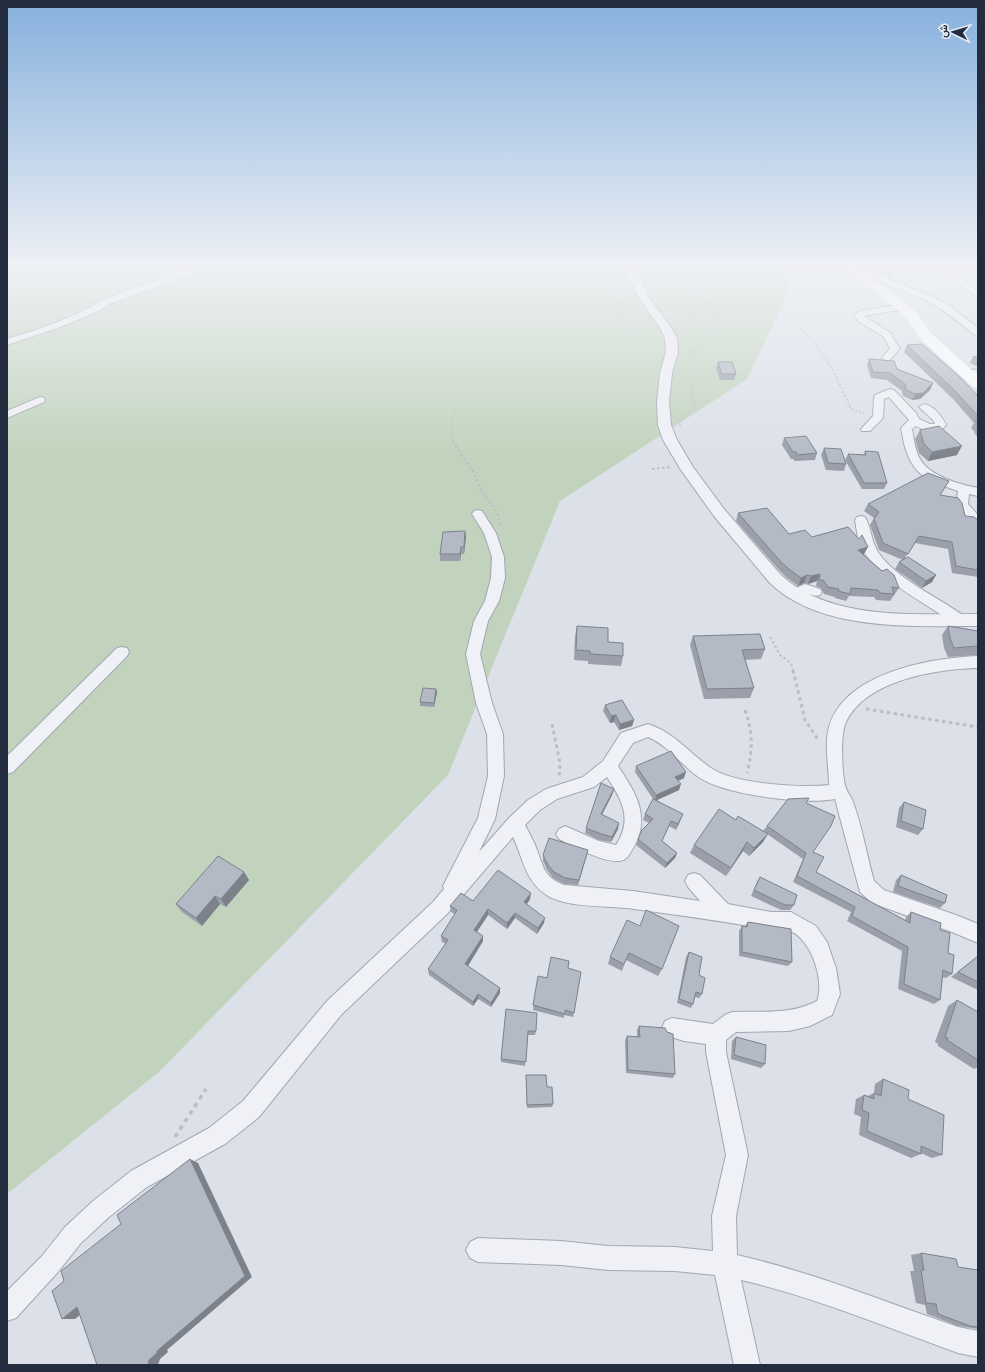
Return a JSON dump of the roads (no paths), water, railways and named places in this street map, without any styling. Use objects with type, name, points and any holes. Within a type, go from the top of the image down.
[{"type":"main road","points":[[924,332],[928,338],[972,373],[978,384]]},
{"type":"street","points":[[7,342],[35,332]]},
{"type":"street","points":[[666,332],[672,344],[672,353],[666,374],[663,412],[666,430],[673,445],[725,520],[770,574],[795,594],[819,607],[861,615],[902,619],[978,620]]},
{"type":"street","points":[[883,332],[888,335],[889,340],[895,348],[887,358]]},
{"type":"street","points":[[866,429],[878,417],[879,397],[891,390],[912,415],[915,421],[932,428],[940,427],[941,425],[938,418],[924,407]]},
{"type":"street","points":[[7,415],[40,400]]},
{"type":"street","points":[[915,421],[906,428],[915,462],[934,477],[964,489],[978,492]]},
{"type":"street","points":[[964,489],[962,505],[978,523]]},
{"type":"street","points":[[440,908],[486,820],[496,776],[495,734],[484,703],[473,654],[481,621],[492,601],[498,578],[498,557],[490,534],[478,514]]},
{"type":"street","points":[[861,520],[862,531],[867,544],[878,563],[914,589],[946,609],[959,620]]},
{"type":"street","points":[[795,594],[805,589],[815,592]]},
{"type":"street","points":[[7,767],[122,652]]},
{"type":"street","points":[[978,662],[964,662],[912,671],[869,689],[848,704],[838,722],[834,737],[837,787],[845,802],[864,878],[869,890],[878,897],[956,924],[978,934]]},
{"type":"street","points":[[7,1309],[50,1264],[74,1235],[101,1209],[139,1179],[217,1136],[251,1109],[334,1008],[440,908],[515,822],[534,805],[552,794],[588,782],[609,766],[627,738],[648,730],[664,737],[712,777],[730,783],[753,788],[825,793],[833,792],[837,787]]},
{"type":"street","points":[[565,834],[597,849],[612,853],[620,853],[627,844],[633,833],[632,806],[627,793],[609,766]]},
{"type":"street","points":[[515,822],[529,851],[534,870],[539,878],[552,889],[564,894],[633,900],[661,906],[724,912],[771,921],[791,922],[809,932],[820,949],[830,994],[824,1008],[810,1016],[789,1021],[732,1022],[716,1035],[672,1028]]},
{"type":"street","points":[[694,880],[724,912]]},
{"type":"street","points":[[716,1035],[716,1052],[737,1154],[724,1216],[725,1264],[747,1365]]},
{"type":"street","points":[[478,1250],[561,1252],[608,1258],[674,1259],[725,1264],[760,1272],[826,1293],[958,1340],[978,1344]]}]
